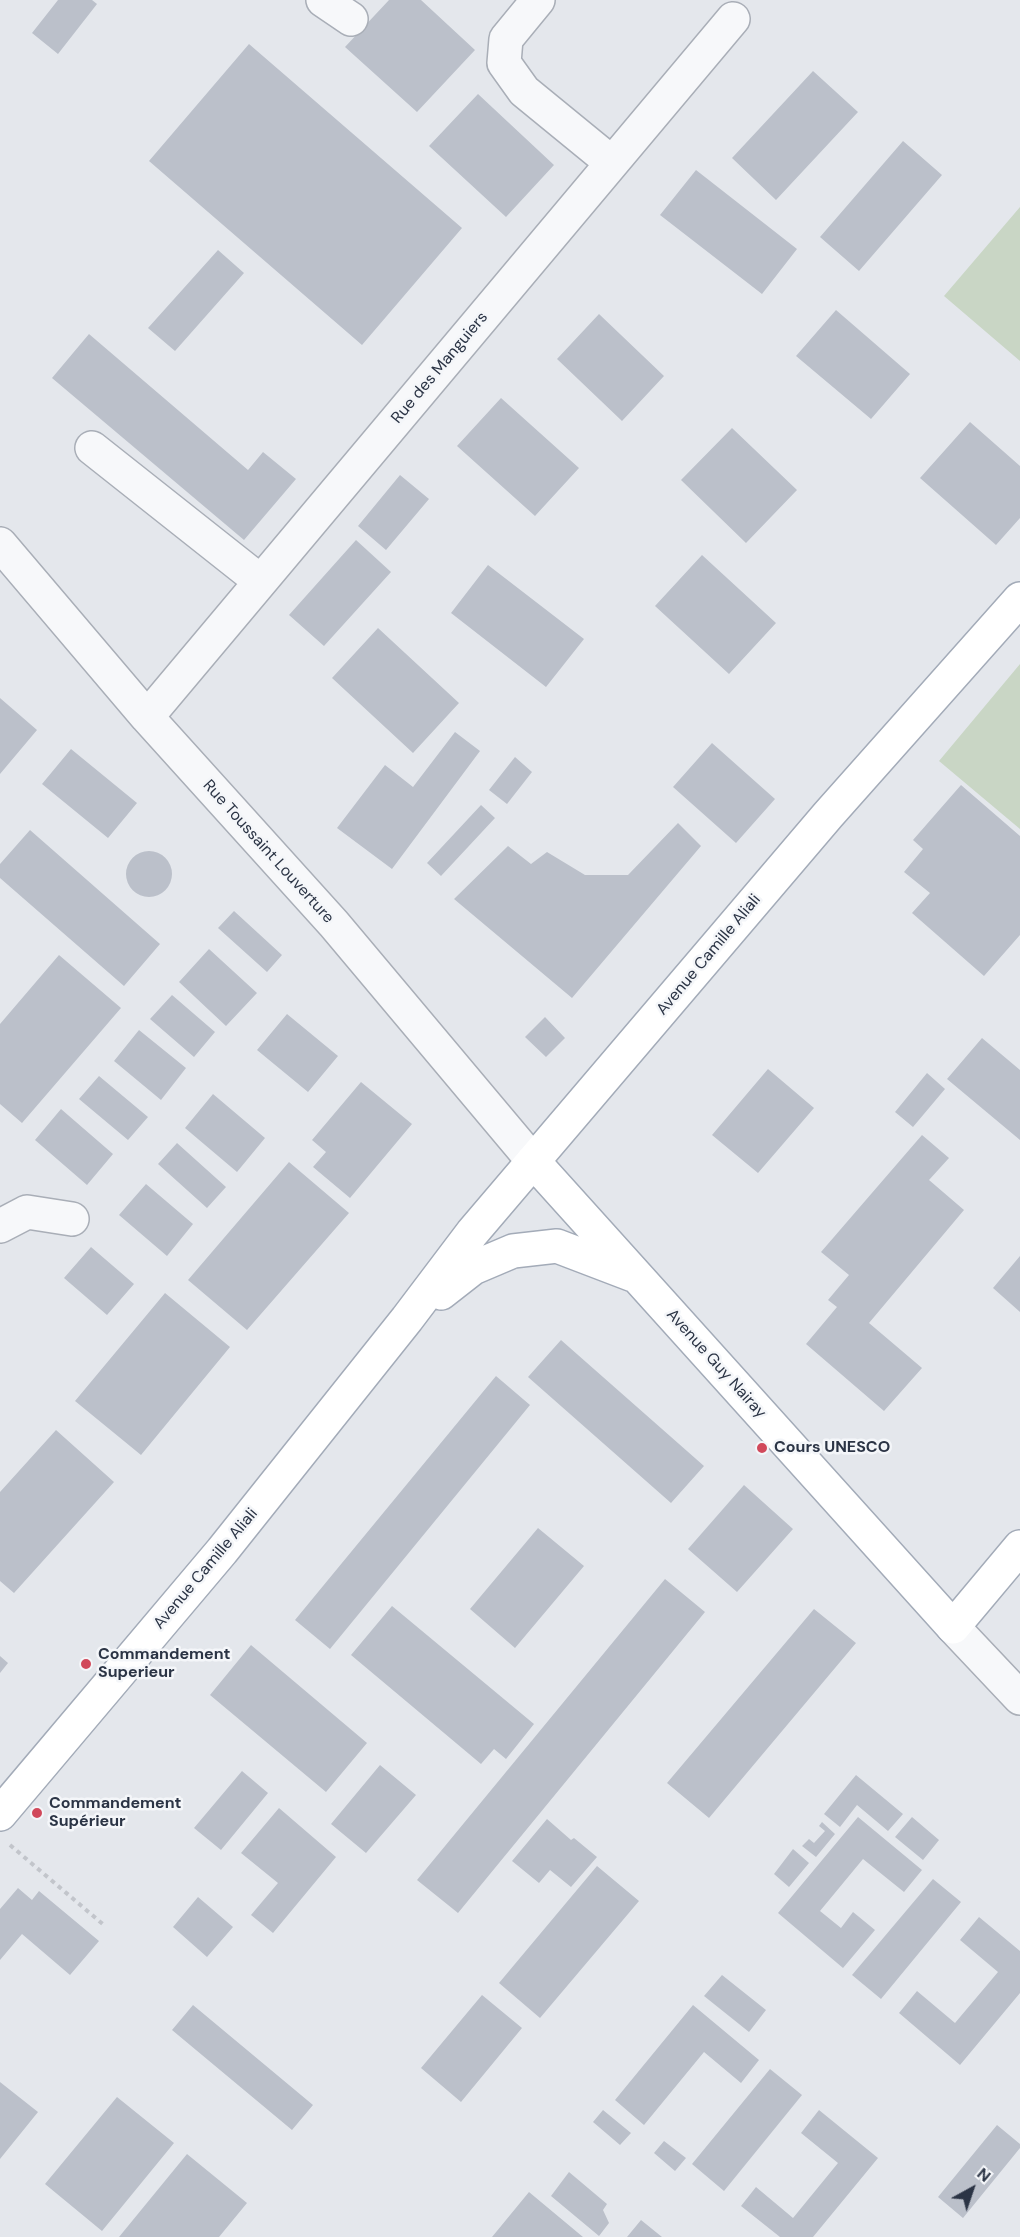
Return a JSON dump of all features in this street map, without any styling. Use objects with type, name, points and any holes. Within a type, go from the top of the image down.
[{"type":"main road","name":"Avenue Camille Aliali","points":[[4,1829],[407,1319],[472,1233],[828,815],[1020,599]]},
{"type":"main road","name":"Avenue Guy Nairay","points":[[533,1161],[953,1628]]},
{"type":"main road","name":"Avenue Camille Aliali","points":[[407,1319],[473,1268],[513,1251],[557,1246],[638,1277]]},
{"type":"main road","points":[[953,1628],[1020,1547]]},
{"type":"street","points":[[323,0],[351,19]]},
{"type":"street","points":[[538,0],[506,39],[504,63],[524,91],[612,164]]},
{"type":"street","name":"Rue des Manguiers","points":[[147,717],[733,19]]},
{"type":"street","points":[[92,448],[260,581]]},
{"type":"street","name":"Rue Toussaint Louverture","points":[[0,544],[147,717],[334,924],[533,1161]]},
{"type":"street","points":[[0,1226],[27,1212],[72,1219]]},
{"type":"street","name":"Avenue Guy Nairay","points":[[953,1628],[1020,1698]]},
{"type":"path","points":[[4,1829],[105,1926]]},
{"type":"green space","points":[[1020,207],[1020,361],[944,296]]},
{"type":"green space","points":[[1020,664],[1020,829],[939,761]]},
{"type":"building","points":[[58,0],[92,0],[97,4],[58,54],[32,33]]},
{"type":"building","points":[[389,0],[421,0],[475,50],[417,112],[345,47]]},
{"type":"building","points":[[249,44],[462,228],[362,345],[149,161]]},
{"type":"building","points":[[813,71],[858,112],[776,200],[732,158]]},
{"type":"building","points":[[478,94],[554,165],[506,217],[429,146]]},
{"type":"building","points":[[903,141],[942,175],[859,271],[820,237]]},
{"type":"building","points":[[696,170],[797,249],[762,294],[660,215]]},
{"type":"building","points":[[218,250],[244,273],[175,351],[148,328]]},
{"type":"building","points":[[836,310],[910,374],[871,419],[796,356]]},
{"type":"building","points":[[599,314],[664,376],[622,421],[557,359]]},
{"type":"building","points":[[89,334],[248,470],[263,452],[296,479],[244,540],[52,378]]},
{"type":"building","points":[[501,398],[579,468],[535,516],[457,446]]},
{"type":"building","points":[[970,422],[1020,466],[1020,518],[996,545],[920,478]]},
{"type":"building","points":[[732,428],[797,490],[746,543],[681,480]]},
{"type":"building","points":[[400,475],[429,499],[386,550],[358,526]]},
{"type":"building","points":[[356,540],[391,572],[324,646],[289,615]]},
{"type":"building","points":[[702,555],[776,623],[729,674],[655,606]]},
{"type":"building","points":[[488,565],[584,639],[546,687],[451,613]]},
{"type":"building","points":[[378,628],[459,703],[413,753],[332,678]]},
{"type":"building","points":[[0,698],[37,730],[0,774]]},
{"type":"building","points":[[455,732],[480,751],[392,869],[337,828],[385,765],[413,787]]},
{"type":"building","points":[[712,743],[775,799],[736,843],[673,787]]},
{"type":"building","points":[[71,749],[137,803],[108,838],[42,784]]},
{"type":"building","points":[[515,757],[532,772],[507,804],[489,790]]},
{"type":"building","points":[[961,785],[1020,836],[1020,935],[984,976],[912,913],[930,893],[904,872],[923,849],[913,840]]},
{"type":"building","points":[[481,805],[495,818],[441,876],[427,863]]},
{"type":"building","points":[[678,823],[701,846],[572,998],[454,899],[508,846],[531,864],[547,852],[585,875],[628,875]]},
{"type":"building","points":[[30,830],[160,944],[124,986],[0,878],[0,864]]},
{"type":"building","points":[[149,851],[165,858],[172,874],[165,890],[149,897],[133,890],[126,874],[133,858]]},
{"type":"building","points":[[234,911],[282,955],[267,972],[218,928]]},
{"type":"building","points":[[209,949],[257,993],[226,1026],[179,982]]},
{"type":"building","points":[[59,955],[121,1008],[22,1123],[0,1104],[0,1024]]},
{"type":"building","points":[[172,995],[215,1032],[194,1057],[150,1019]]},
{"type":"building","points":[[287,1014],[338,1056],[308,1092],[257,1050]]},
{"type":"building","points":[[545,1017],[565,1038],[546,1057],[525,1037]]},
{"type":"building","points":[[139,1030],[186,1068],[161,1100],[114,1061]]},
{"type":"building","points":[[982,1038],[1020,1070],[1020,1140],[947,1079]]},
{"type":"building","points":[[768,1069],[814,1108],[758,1173],[712,1135]]},
{"type":"building","points":[[927,1073],[945,1089],[913,1127],[895,1112]]},
{"type":"building","points":[[99,1076],[148,1117],[128,1140],[79,1099]]},
{"type":"building","points":[[361,1082],[412,1124],[350,1198],[313,1167],[326,1152],[312,1140]]},
{"type":"building","points":[[213,1094],[265,1138],[237,1172],[185,1128]]},
{"type":"building","points":[[61,1109],[113,1154],[87,1185],[35,1140]]},
{"type":"building","points":[[922,1135],[949,1158],[929,1180],[964,1210],[869,1323],[922,1368],[884,1411],[806,1344],[837,1307],[828,1300],[849,1275],[821,1252]]},
{"type":"building","points":[[177,1143],[226,1187],[207,1208],[158,1164]]},
{"type":"building","points":[[289,1162],[349,1213],[247,1330],[188,1280]]},
{"type":"building","points":[[146,1184],[193,1224],[167,1256],[119,1215]]},
{"type":"building","points":[[91,1247],[134,1284],[107,1315],[64,1278]]},
{"type":"building","points":[[1020,1256],[1020,1312],[993,1288]]},
{"type":"building","points":[[165,1293],[230,1347],[141,1455],[75,1401]]},
{"type":"building","points":[[561,1340],[704,1466],[671,1503],[528,1377]]},
{"type":"building","points":[[496,1376],[530,1405],[330,1649],[295,1620]]},
{"type":"building","points":[[56,1430],[114,1482],[14,1593],[0,1581],[0,1492]]},
{"type":"building","points":[[744,1485],[793,1529],[737,1592],[688,1549]]},
{"type":"building","points":[[538,1528],[584,1566],[515,1648],[470,1609]]},
{"type":"building","points":[[665,1579],[705,1612],[458,1913],[417,1880]]},
{"type":"building","points":[[392,1606],[534,1724],[506,1759],[494,1749],[481,1764],[351,1655]]},
{"type":"building","points":[[814,1609],[856,1643],[709,1818],[667,1783]]},
{"type":"building","points":[[251,1645],[367,1743],[326,1792],[210,1695]]},
{"type":"building","points":[[0,1656],[8,1663],[0,1673]]},
{"type":"building","points":[[380,1765],[416,1795],[366,1853],[331,1824]]},
{"type":"building","points":[[242,1771],[268,1793],[221,1850],[194,1828]]},
{"type":"building","points":[[856,1775],[903,1814],[888,1831],[857,1805],[840,1827],[824,1814]]},
{"type":"building","points":[[279,1808],[336,1857],[273,1933],[251,1915],[278,1883],[241,1853]]},
{"type":"building","points":[[858,1817],[922,1870],[904,1892],[863,1859],[820,1911],[841,1928],[853,1912],[875,1930],[843,1968],[778,1913]]},
{"type":"building","points":[[912,1817],[939,1840],[923,1860],[895,1837]]},
{"type":"building","points":[[547,1819],[571,1840],[574,1838],[597,1857],[571,1887],[550,1870],[539,1883],[512,1861]]},
{"type":"building","points":[[822,1822],[835,1834],[816,1857],[802,1846],[809,1839],[814,1843],[825,1831],[819,1826]]},
{"type":"building","points":[[793,1849],[809,1863],[789,1887],[774,1874]]},
{"type":"building","points":[[597,1866],[639,1901],[540,2018],[499,1983]]},
{"type":"building","points":[[933,1879],[961,1902],[881,1999],[852,1975]]},
{"type":"building","points":[[18,1888],[32,1900],[39,1891],[99,1941],[70,1975],[22,1934],[0,1960],[0,1909]]},
{"type":"building","points":[[198,1897],[233,1927],[207,1957],[173,1927]]},
{"type":"building","points":[[979,1917],[1020,1951],[1020,1993],[960,2065],[899,2013],[917,1991],[955,2023],[998,1972],[960,1940]]},
{"type":"building","points":[[722,1975],[766,2010],[749,2032],[704,1996]]},
{"type":"building","points":[[482,1995],[522,2028],[461,2102],[421,2068]]},
{"type":"building","points":[[193,2005],[313,2105],[292,2130],[172,2030]]},
{"type":"building","points":[[693,2005],[759,2060],[741,2083],[704,2052],[644,2125],[615,2100]]},
{"type":"building","points":[[770,2069],[802,2095],[724,2191],[692,2164]]},
{"type":"building","points":[[0,2082],[38,2112],[0,2159]]},
{"type":"building","points":[[117,2097],[174,2143],[102,2231],[45,2184]]},
{"type":"building","points":[[603,2110],[631,2133],[620,2145],[593,2122]]},
{"type":"building","points":[[819,2110],[878,2158],[813,2237],[780,2237],[741,2206],[756,2187],[793,2218],[838,2163],[801,2133]]},
{"type":"building","points":[[997,2125],[1020,2144],[1020,2148],[963,2218],[938,2197]]},
{"type":"building","points":[[664,2141],[686,2158],[675,2171],[654,2153]]},
{"type":"building","points":[[187,2154],[247,2203],[219,2237],[119,2237]]},
{"type":"building","points":[[569,2172],[607,2204],[603,2210],[609,2223],[599,2236],[551,2196]]},
{"type":"building","points":[[529,2192],[583,2237],[492,2237]]},
{"type":"building","points":[[641,2220],[662,2237],[627,2237]]},
{"type":"place","name":"Cours UNESCO","points":[[762,1448]]},
{"type":"place","name":"Commandement Superieur","points":[[86,1664]]},
{"type":"place","name":"Commandement Supérieur","points":[[37,1813]]}]
